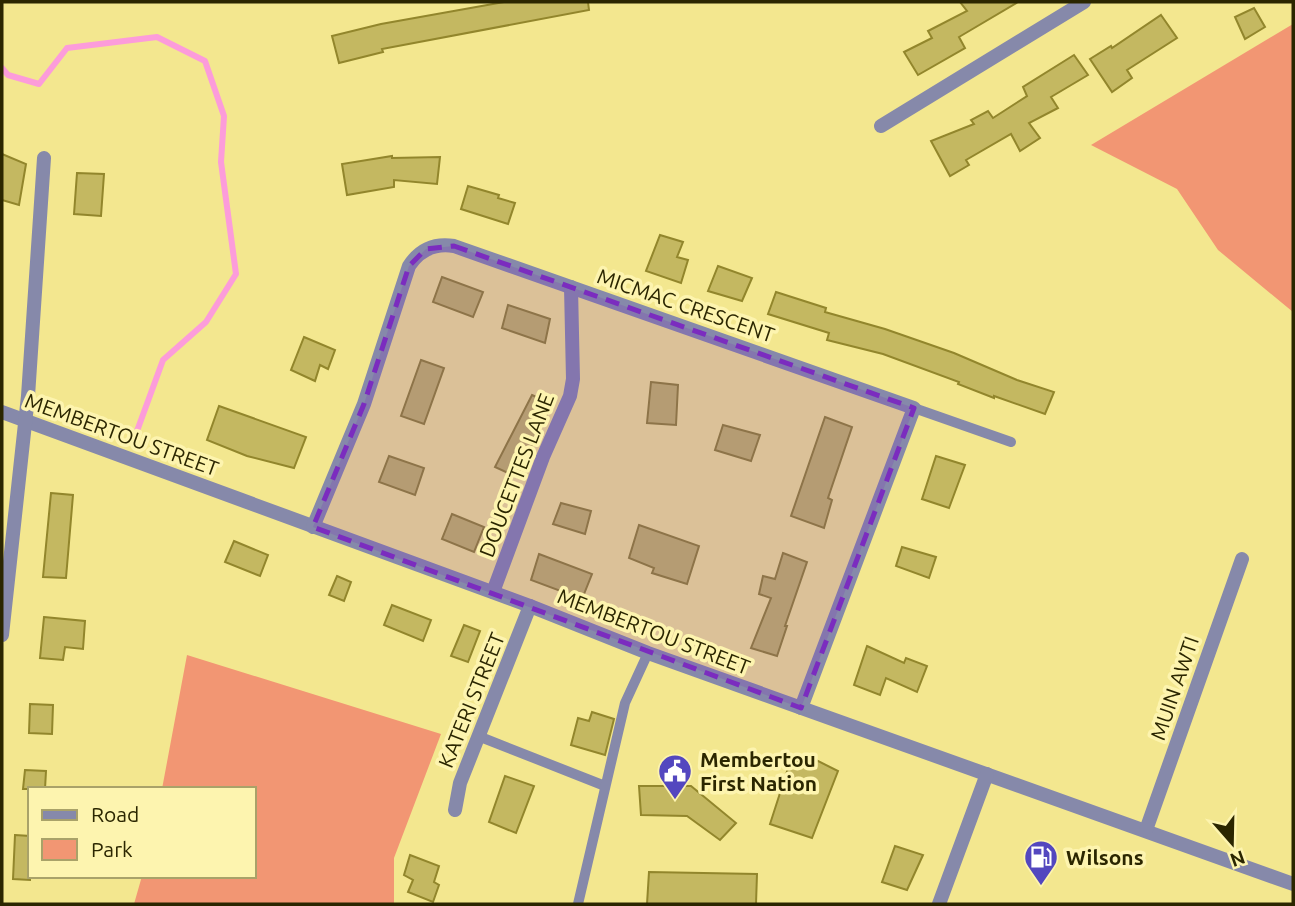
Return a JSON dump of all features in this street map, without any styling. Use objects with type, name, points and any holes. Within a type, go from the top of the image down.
[{"type":"street","points":[[881,126],[1084,2]]},
{"type":"street","points":[[2,635],[25,420],[44,159]]},
{"type":"street","name":"MICMAC CRESCENT","points":[[313,527],[363,404],[410,266],[421,252],[437,245],[454,246],[914,408]]},
{"type":"street","name":"DOUCETTES LANE","points":[[493,592],[543,457],[570,396],[573,379],[571,287]]},
{"type":"street","points":[[801,708],[914,408]]},
{"type":"street","name":"MEMBERTOU STREET","points":[[2,412],[493,592],[648,653],[1293,884]]},
{"type":"street","name":"MUIN AWTI","points":[[1146,830],[1242,559]]},
{"type":"street","name":"KATERI STREET","points":[[455,810],[460,783],[530,606]]},
{"type":"street","points":[[939,904],[987,774]]},
{"type":"lane","points":[[914,408],[1010,442]]},
{"type":"lane","points":[[578,904],[625,703],[648,653]]},
{"type":"lane","points":[[478,736],[605,786]]},
{"type":"highlighted area","points":[[454,246],[914,408],[801,708],[313,527],[364,404],[409,266],[426,249]]},
{"type":"green space","points":[[1293,24],[1293,312],[1218,250],[1177,189],[1091,145]]},
{"type":"green space","points":[[187,655],[441,734],[394,858],[394,904],[134,904],[141,878],[256,878],[256,787],[162,787]]},
{"type":"building","points":[[504,2],[588,2],[589,10],[382,49],[383,52],[339,63],[332,36],[381,24]]},
{"type":"building","points":[[960,2],[1018,2],[959,37],[965,48],[918,75],[904,52],[932,38],[928,31],[967,11]]},
{"type":"building","points":[[1254,8],[1265,27],[1245,39],[1235,17]]},
{"type":"building","points":[[1161,15],[1177,38],[1127,70],[1132,78],[1112,92],[1090,59],[1111,46],[1112,48]]},
{"type":"building","points":[[1074,55],[1088,75],[1051,97],[1058,108],[1029,123],[1040,138],[1020,151],[1011,134],[966,160],[969,165],[950,176],[931,141],[974,124],[971,120],[988,111],[993,118],[1027,96],[1023,87]]},
{"type":"building","points":[[2,154],[26,164],[19,205],[2,200]]},
{"type":"building","points":[[392,156],[440,157],[437,184],[394,180],[394,187],[347,195],[342,164]]},
{"type":"building","points":[[77,173],[104,174],[101,216],[74,214]]},
{"type":"building","points":[[468,186],[515,203],[508,224],[461,209]]},
{"type":"building","points":[[660,235],[683,242],[677,257],[688,260],[681,283],[646,271]]},
{"type":"building","points":[[718,266],[752,278],[742,301],[708,291]]},
{"type":"building","points":[[442,277],[483,292],[473,317],[433,302]]},
{"type":"building","points":[[776,292],[826,308],[825,312],[954,353],[1017,380],[1054,392],[1045,414],[994,398],[883,354],[827,340],[829,333],[768,314]]},
{"type":"building","points":[[508,305],[550,319],[545,343],[502,328]]},
{"type":"building","points":[[304,337],[335,350],[328,369],[320,365],[315,381],[291,370]]},
{"type":"building","points":[[421,360],[444,368],[424,424],[401,416]]},
{"type":"building","points":[[651,382],[678,385],[676,425],[647,423]]},
{"type":"building","points":[[532,395],[552,404],[517,477],[495,467]]},
{"type":"building","points":[[219,406],[306,437],[294,468],[247,456],[207,440]]},
{"type":"building","points":[[825,417],[852,427],[828,498],[832,500],[824,528],[791,516]]},
{"type":"building","points":[[723,425],[760,435],[751,461],[715,450]]},
{"type":"building","points":[[389,456],[424,468],[415,495],[379,482]]},
{"type":"building","points":[[936,456],[965,465],[949,508],[922,499]]},
{"type":"building","points":[[51,493],[73,495],[66,578],[43,577]]},
{"type":"building","points":[[561,503],[591,511],[585,534],[553,524]]},
{"type":"building","points":[[452,514],[484,527],[474,552],[442,539]]},
{"type":"building","points":[[639,525],[699,546],[687,584],[652,573],[654,568],[629,558]]},
{"type":"building","points":[[234,541],[268,555],[260,576],[225,562]]},
{"type":"building","points":[[902,547],[936,557],[929,578],[896,566]]},
{"type":"building","points":[[783,553],[807,562],[777,656],[751,648],[771,598],[759,594],[763,576],[775,579]]},
{"type":"building","points":[[539,554],[592,574],[582,599],[531,580]]},
{"type":"building","points":[[337,576],[351,582],[344,601],[329,595]]},
{"type":"building","points":[[392,605],[431,620],[423,641],[384,625]]},
{"type":"building","points":[[44,617],[85,621],[83,649],[65,647],[63,660],[40,658]]},
{"type":"building","points":[[464,625],[480,631],[468,662],[451,656]]},
{"type":"building","points":[[867,646],[904,663],[906,658],[927,666],[917,692],[886,678],[880,695],[854,685]]},
{"type":"building","points":[[30,704],[53,705],[52,734],[29,733]]},
{"type":"building","points":[[592,712],[614,719],[605,755],[571,745],[578,718],[589,721]]},
{"type":"building","points":[[810,757],[838,771],[812,838],[770,824],[791,759],[807,764]]},
{"type":"building","points":[[25,770],[46,771],[45,787],[23,789]]},
{"type":"building","points":[[505,776],[534,786],[516,833],[489,822]]},
{"type":"building","name":"Membertou First Nation","points":[[639,786],[691,786],[736,823],[720,840],[687,816],[641,815]]},
{"type":"building","points":[[15,835],[28,836],[30,880],[13,879]]},
{"type":"building","points":[[895,846],[923,855],[907,890],[882,882]]},
{"type":"building","points":[[410,855],[439,866],[434,882],[439,885],[433,902],[408,892],[413,880],[404,875]]},
{"type":"building","points":[[649,872],[757,874],[756,904],[647,904]]},
{"type":"waterway","points":[[2,68],[8,75],[39,84],[67,48],[157,37],[205,61],[224,116],[221,162],[236,274],[206,322],[163,360],[137,431]]},
{"type":"place","name":"Membertou First Nation","points":[[675,801]]},
{"type":"place","name":"Wilsons","points":[[1041,887]]}]
